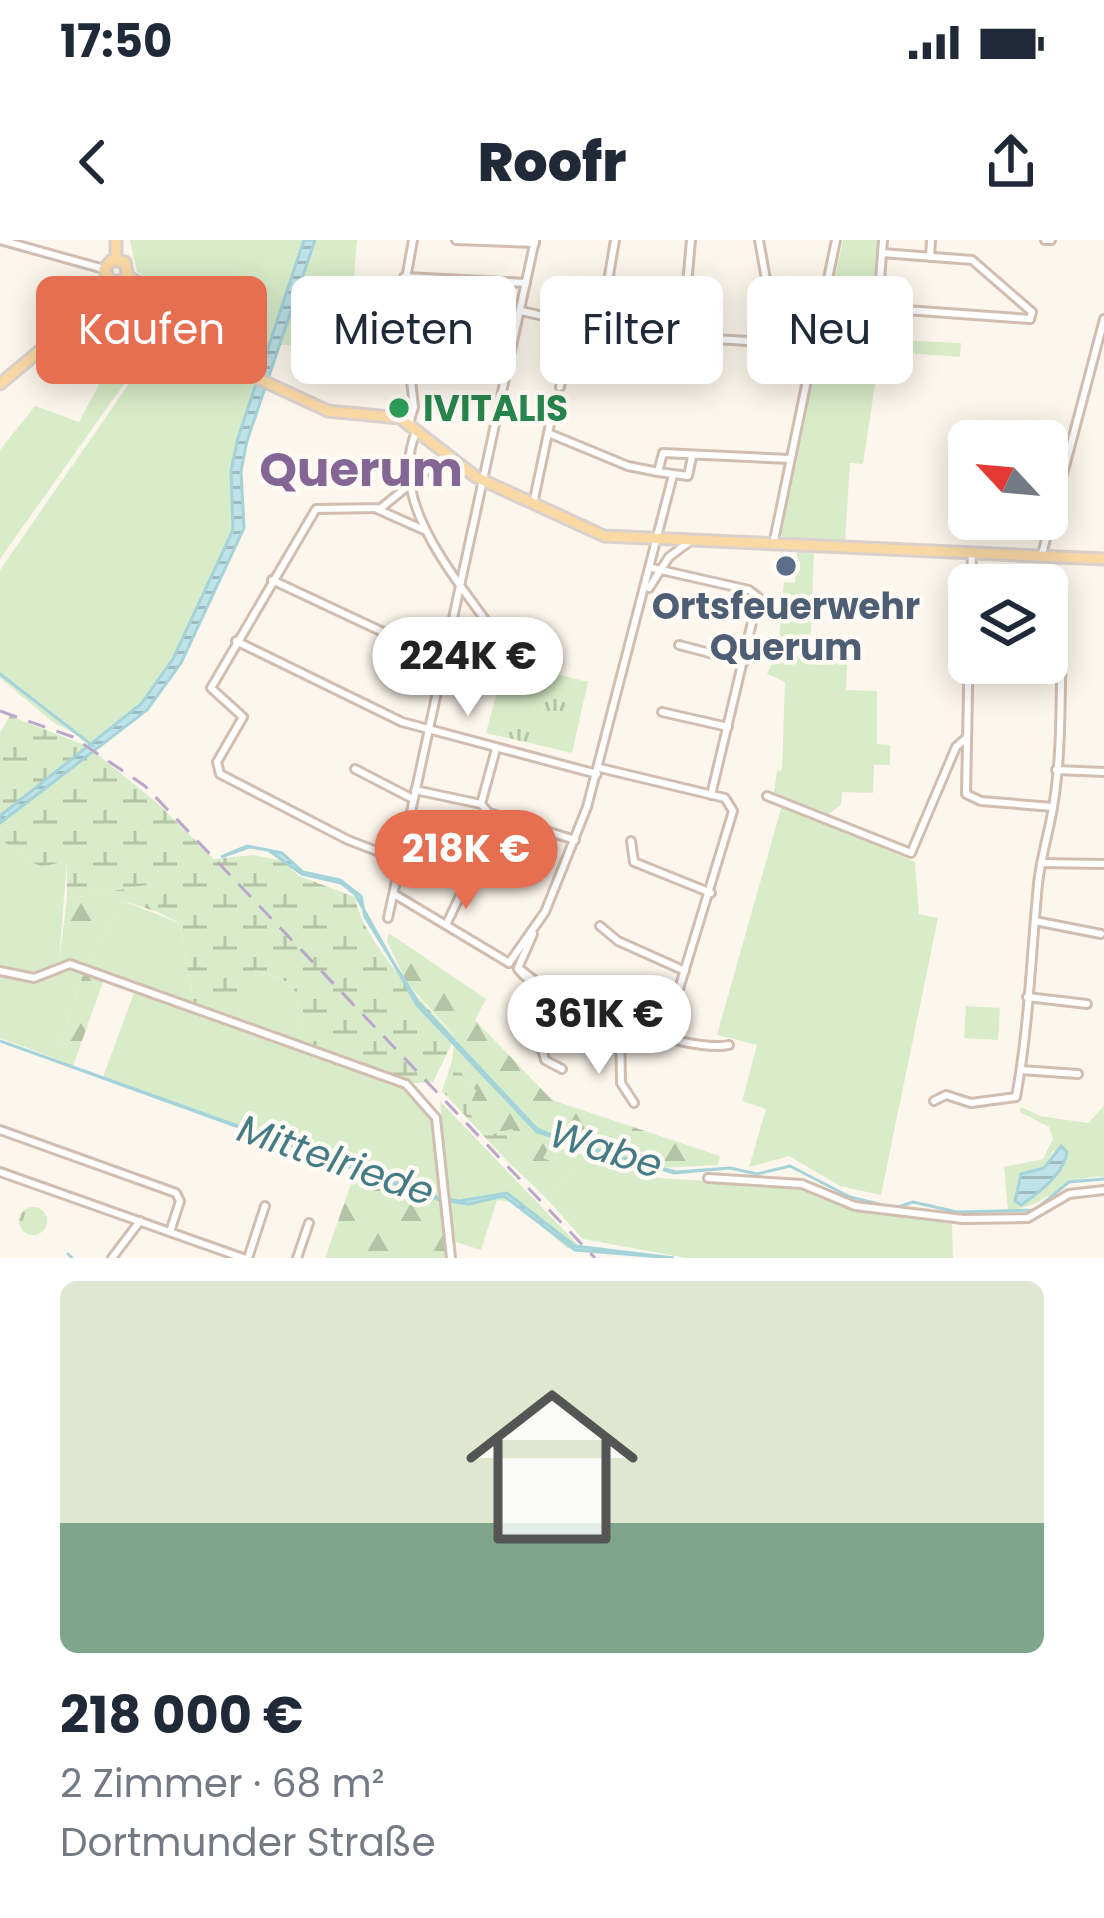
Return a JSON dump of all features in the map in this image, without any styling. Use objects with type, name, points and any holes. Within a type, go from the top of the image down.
[{"type":"main road","points":[[116,240],[116,259]]},
{"type":"main road","points":[[107,276],[104,268],[116,259]]},
{"type":"main road","points":[[116,259],[127,265],[128,276]]},
{"type":"main road","points":[[0,384],[36,354]]},
{"type":"main road","points":[[267,383],[328,411],[389,415],[413,427],[483,481],[604,536],[1104,559]]},
{"type":"street","points":[[404,276],[412,240]]},
{"type":"street","points":[[388,918],[535,241],[457,240]]},
{"type":"street","points":[[609,276],[615,240]]},
{"type":"street","points":[[688,276],[692,240]]},
{"type":"street","points":[[759,240],[765,276]]},
{"type":"street","points":[[828,276],[836,240]]},
{"type":"street","points":[[882,253],[972,260],[1032,312],[1030,319],[878,308],[882,253],[883,240]]},
{"type":"street","points":[[930,256],[931,240]]},
{"type":"street","points":[[0,241],[104,268]]},
{"type":"street","points":[[516,283],[526,283]]},
{"type":"street","points":[[520,311],[540,315]]},
{"type":"street","points":[[1042,554],[1104,319]]},
{"type":"street","points":[[376,508],[404,494],[407,486],[414,411],[412,384]]},
{"type":"street","points":[[772,545],[804,384]]},
{"type":"street","points":[[532,504],[551,419]]},
{"type":"street","points":[[548,433],[628,466],[673,475],[688,476],[692,458]]},
{"type":"street","points":[[658,472],[663,453],[692,458],[790,459]]},
{"type":"street","points":[[407,486],[446,455]]},
{"type":"street","points":[[518,969],[575,840],[599,771],[644,596],[656,569],[673,475]]},
{"type":"street","points":[[407,486],[427,532],[506,651]]},
{"type":"street","points":[[400,860],[220,774],[215,767],[243,717],[211,692],[236,641],[314,512],[326,505],[376,508],[427,532]]},
{"type":"street","points":[[656,569],[689,542]]},
{"type":"street","points":[[972,552],[972,564]]},
{"type":"street","points":[[656,569],[755,594],[758,602],[711,794]]},
{"type":"street","points":[[272,580],[400,640],[445,654]]},
{"type":"street","points":[[236,641],[340,695],[428,730],[731,802],[732,821],[665,1035]]},
{"type":"street","points":[[679,645],[744,662]]},
{"type":"street","points":[[967,684],[964,788],[970,798],[1053,807]]},
{"type":"street","points":[[934,1102],[946,1095],[971,1103],[1013,1101],[1021,1070],[1041,863],[1053,807],[1060,684]]},
{"type":"street","points":[[662,712],[728,727]]},
{"type":"street","points":[[767,796],[911,854],[956,747],[965,739]]},
{"type":"street","points":[[481,804],[496,749]]},
{"type":"street","points":[[355,769],[414,794],[481,804],[489,813],[575,840]]},
{"type":"street","points":[[1056,770],[1104,772]]},
{"type":"street","points":[[446,925],[469,877],[489,813]]},
{"type":"street","points":[[631,841],[634,862],[711,893]]},
{"type":"street","points":[[1041,863],[1103,865]]},
{"type":"street","points":[[394,894],[571,1005],[620,1025],[729,1045]]},
{"type":"street","points":[[1035,921],[1101,934]]},
{"type":"street","points":[[600,926],[618,941],[686,971]]},
{"type":"street","points":[[509,963],[533,934]]},
{"type":"street","points":[[0,971],[34,978],[70,964],[406,1084],[436,1118],[451,1258]]},
{"type":"street","points":[[1027,998],[1087,1004]]},
{"type":"street","points":[[562,1070],[545,1060],[542,1046],[571,1005]]},
{"type":"street","points":[[620,1025],[621,1083],[634,1103]]},
{"type":"street","points":[[1021,1070],[1078,1074]]},
{"type":"street","points":[[0,1130],[176,1193],[180,1201],[170,1232]]},
{"type":"street","points":[[0,1172],[245,1258],[265,1206]]},
{"type":"street","points":[[708,1178],[802,1184],[855,1206],[963,1219],[1028,1218],[1069,1193],[1104,1190]]},
{"type":"street","points":[[112,1258],[140,1221]]},
{"type":"street","points":[[296,1258],[309,1222]]},
{"type":"green space","points":[[130,240],[304,240],[267,351],[267,276],[144,276],[137,272]]},
{"type":"green space","points":[[315,240],[357,240],[354,276],[303,276]]},
{"type":"green space","points":[[843,240],[879,240],[876,276],[835,276]]},
{"type":"green space","points":[[291,310],[291,345],[279,345]]},
{"type":"green space","points":[[913,341],[961,343],[960,357],[913,353]]},
{"type":"green space","points":[[99,384],[124,384],[0,559],[0,450],[35,406],[79,422]]},
{"type":"green space","points":[[129,384],[256,384],[231,471],[233,529],[173,659],[141,704],[92,742],[54,723],[0,678],[0,570]]},
{"type":"green space","points":[[811,384],[875,384],[863,464],[850,463],[845,541],[784,538],[779,531]]},
{"type":"green space","points":[[797,552],[814,553],[810,649],[847,651],[841,662],[847,663],[846,690],[877,691],[877,744],[890,745],[890,765],[874,765],[873,793],[842,792],[841,805],[826,816],[774,793],[777,771],[782,770],[785,682],[767,674],[778,651],[784,582],[795,583]]},
{"type":"green space","points":[[506,656],[546,663],[544,671],[588,682],[572,753],[486,733]]},
{"type":"green space","points":[[10,716],[87,746],[0,816],[0,733]]},
{"type":"green space","points":[[92,750],[156,802],[214,859],[254,855],[283,861],[299,876],[355,897],[382,952],[455,1037],[433,1082],[413,1083],[306,1044],[293,984],[255,970],[236,1019],[194,1005],[179,923],[158,912],[158,883],[67,899],[67,861],[40,867],[0,839],[0,823]]},
{"type":"green space","points":[[782,805],[915,862],[919,914],[938,918],[881,1195],[840,1186],[789,1156],[749,1167],[766,1109],[742,1101],[757,1045],[717,1035]]},
{"type":"green space","points":[[0,839],[40,867],[67,861],[59,961],[34,975],[0,968]]},
{"type":"green space","points":[[158,883],[158,912],[123,901],[86,966],[59,961],[67,899]]},
{"type":"green space","points":[[123,901],[179,923],[194,1005],[86,966]]},
{"type":"green space","points":[[389,933],[486,999],[475,1020],[552,1100],[720,1156],[718,1165],[658,1168],[553,1140],[543,1158],[574,1170],[544,1196],[507,1161],[519,1136],[511,1130],[489,1135],[467,1111],[476,1091],[452,1061],[455,1036],[407,983],[387,941]]},
{"type":"green space","points":[[70,967],[84,972],[54,1058],[0,1038],[0,973],[34,981]]},
{"type":"green space","points":[[254,970],[293,984],[306,1044],[236,1019]]},
{"type":"green space","points":[[84,972],[104,979],[73,1066],[54,1058]]},
{"type":"green space","points":[[135,990],[405,1087],[434,1123],[441,1196],[103,1077]]},
{"type":"green space","points":[[966,1006],[1000,1008],[998,1040],[964,1038]]},
{"type":"green space","points":[[452,1061],[476,1091],[467,1111],[489,1135],[512,1129],[520,1137],[507,1161],[442,1091]]},
{"type":"green space","points":[[440,1101],[581,1248],[567,1248],[512,1202],[497,1200],[481,1250],[453,1241]]},
{"type":"green space","points":[[1104,1106],[1104,1177],[1077,1181],[1034,1204],[1008,1210],[1004,1167],[1043,1159],[1053,1139],[1049,1127],[1020,1112],[1021,1107],[1040,1116],[1088,1123]],"holes":[[[1054,1149],[1057,1173],[1022,1204],[1017,1183],[1022,1174],[1044,1168]]]},
{"type":"green space","points":[[549,1145],[660,1178],[797,1187],[847,1207],[952,1224],[953,1258],[686,1258],[583,1239],[544,1196],[573,1171],[543,1158]]},
{"type":"green space","points":[[357,1167],[441,1196],[446,1258],[325,1258]]},
{"type":"green space","points":[[33,1207],[43,1211],[47,1221],[43,1231],[33,1235],[23,1231],[19,1221],[23,1211]]},
{"type":"water","points":[[304,240],[315,240],[303,276],[292,276]]},
{"type":"water","points":[[291,279],[291,311],[267,382],[267,351]]},
{"type":"water","points":[[256,384],[266,384],[241,471],[244,528],[181,663],[147,710],[0,823],[0,816],[141,704],[173,659],[233,530],[231,471]]},
{"type":"water","points":[[268,850],[282,853],[303,872],[340,880],[361,896],[364,909],[341,883],[302,874]]},
{"type":"water","points":[[392,961],[418,1002],[537,1129],[564,1140],[537,1132],[417,1005]]},
{"type":"water","points":[[0,1041],[437,1197],[459,1201],[507,1193],[575,1246],[674,1258],[575,1250],[504,1196],[469,1204],[440,1200]]},
{"type":"water","points":[[1061,1146],[1067,1152],[1056,1175],[1021,1205],[1015,1201],[1021,1174],[1044,1168]]},
{"type":"waterway","points":[[0,674],[93,746]]},
{"type":"waterway","name":"Wabe","points":[[730,1168],[757,1174],[790,1166],[850,1197],[895,1208],[913,1202],[957,1212],[1035,1210],[1069,1182],[1104,1179]]},
{"type":"waterway","points":[[68,1254],[72,1258]]},
{"type":"railway","points":[[0,711],[73,737],[145,786],[595,1258]]},
{"type":"place","name":"IVITALIS","points":[[399,408]]},
{"type":"place","name":"Ortsfeuerwehr Querum","points":[[786,566]]},
{"type":"district","name":"Querum","points":[[361,469]]},
{"type":"water label","name":"Mittelriede","points":[[336,1160]]}]
